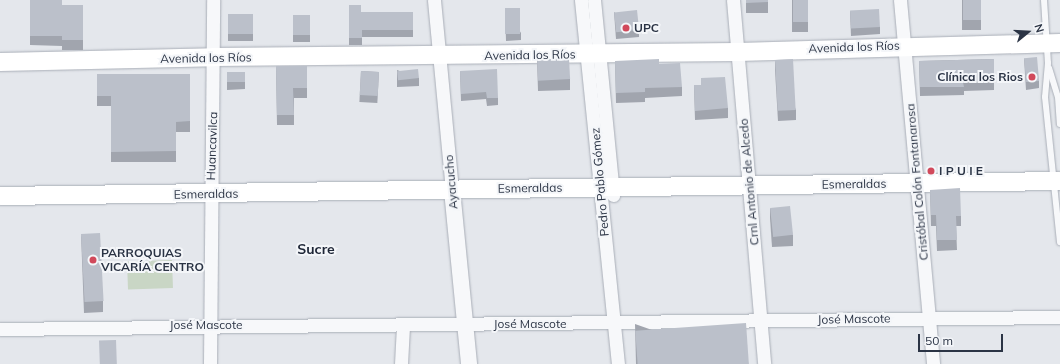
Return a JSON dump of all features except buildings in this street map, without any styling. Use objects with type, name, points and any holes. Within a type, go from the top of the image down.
[{"type":"main road","name":"Avenida los Ríos","points":[[0,62],[440,61],[739,56],[906,50],[1052,50]]},
{"type":"main road","name":"Avenida los Ríos","points":[[0,69],[214,62]]},
{"type":"main road","name":"Esmeraldas","points":[[0,204],[210,198],[1057,186]]},
{"type":"main road","name":"Esmeraldas","points":[[0,196],[210,198]]},
{"type":"street","name":"Huancavilca","points":[[210,364],[210,198],[214,62],[213,0]]},
{"type":"street","name":"Ayacucho","points":[[434,0],[469,364]]},
{"type":"street","name":"Pedro Pablo Gómez","points":[[581,0],[595,59]]},
{"type":"street","name":"Pedro Pablo Gómez","points":[[594,0],[595,59],[606,192],[613,323],[618,364]]},
{"type":"street","name":"Crnl Antonio de Alcedo","points":[[733,0],[739,56],[764,364]]},
{"type":"street","name":"Cristóbal Colón Fontanarosa","points":[[900,0],[906,50],[932,364]]},
{"type":"street","name":"José Mascote","points":[[0,329],[210,325],[403,325],[1060,317]]},
{"type":"street","points":[[401,364],[403,325]]},
{"type":"lane","points":[[1044,0],[1052,50],[1060,124]]},
{"type":"lane","points":[[1052,50],[1045,97],[1057,186],[1060,242]]},
{"type":"green space","points":[[172,260],[173,288],[128,290],[127,262]]},
{"type":"place","name":"UPC","points":[[626,28]]},
{"type":"place","name":"Clínica los Rios","points":[[1032,77]]},
{"type":"place","name":"I P U I E","points":[[931,171]]},
{"type":"place","name":"PARROQUIAS VICARÍA CENTRO","points":[[93,260]]},
{"type":"district","name":"Sucre","points":[[316,249]]}]
